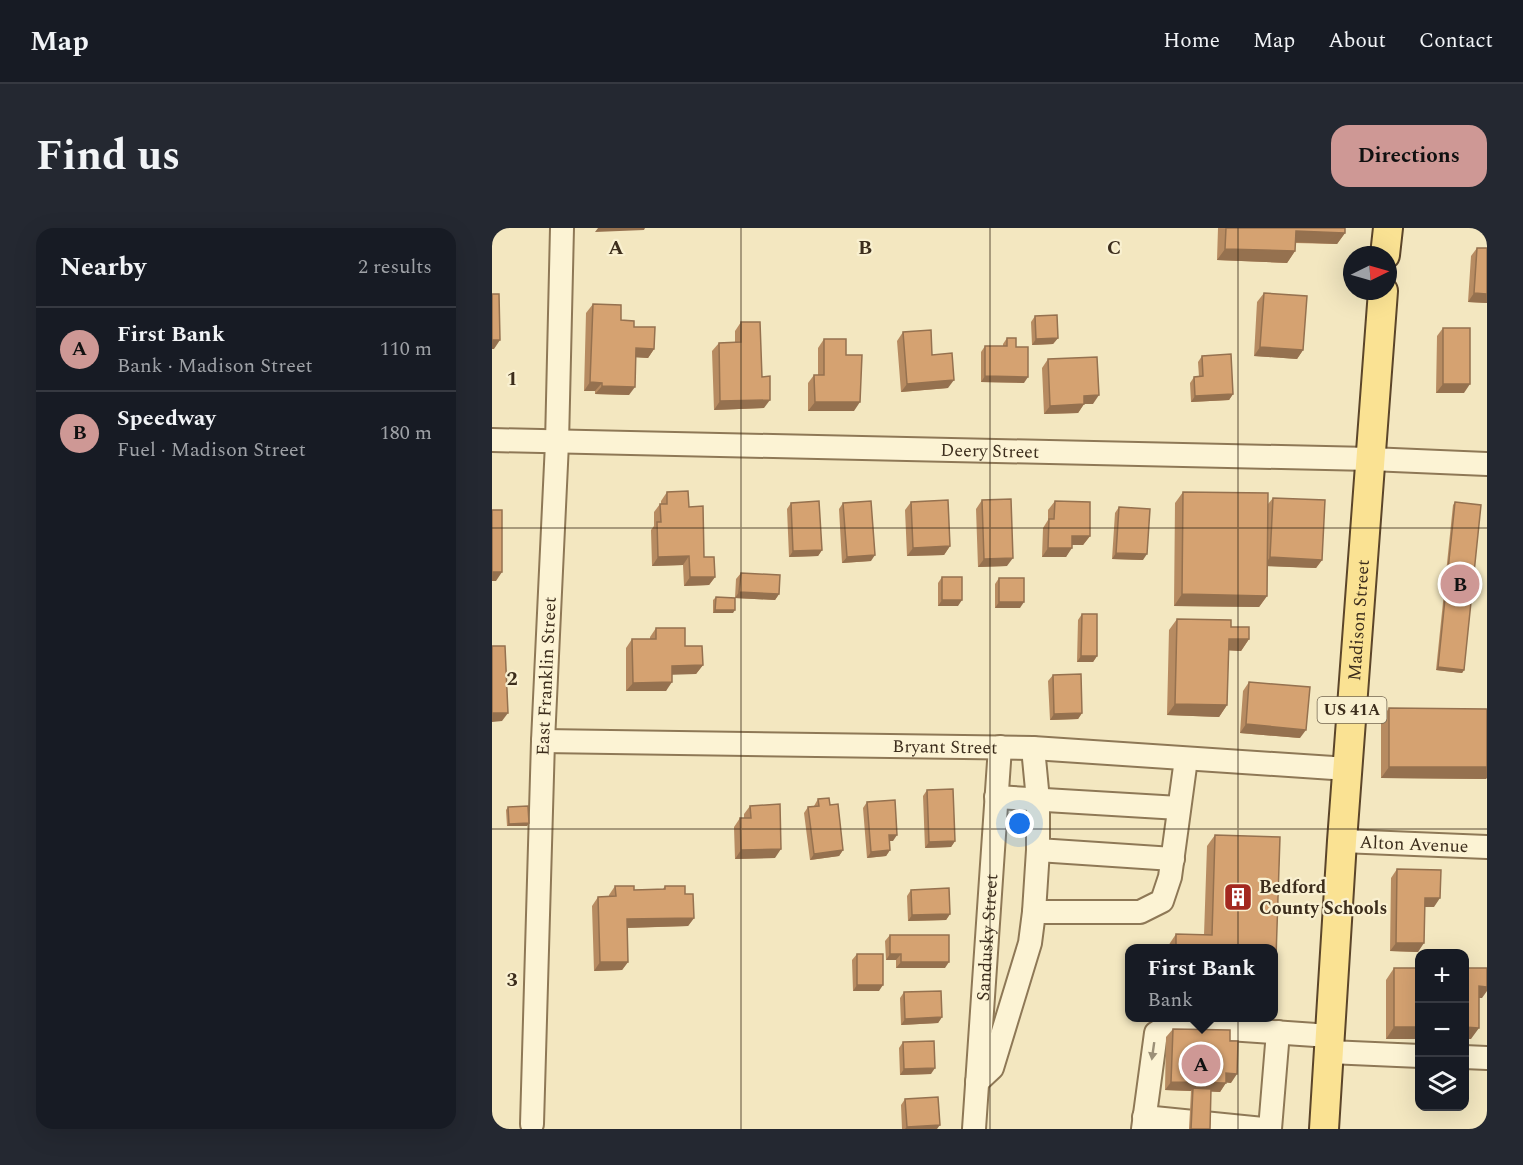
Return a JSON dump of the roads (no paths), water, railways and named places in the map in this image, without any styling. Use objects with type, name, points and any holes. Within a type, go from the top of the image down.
[{"type":"main road","points":[[1386,246],[1388,228]]},
{"type":"main road","name":"Madison Street","points":[[1324,1129],[1342,841],[1382,300]]},
{"type":"street","name":"East Franklin Street","points":[[532,1124],[543,741],[557,443],[562,228]]},
{"type":"street","name":"Deery Street","points":[[492,440],[1370,459],[1487,464]]},
{"type":"street","name":"Bryant Street","points":[[543,741],[1033,747],[1348,769]]},
{"type":"street","name":"Sandusky Street","points":[[974,1129],[1000,747]]},
{"type":"street","points":[[977,1082],[992,1068],[1030,943],[1038,850],[1038,800],[1033,747]]},
{"type":"street","points":[[1034,912],[1140,912],[1162,901],[1170,877],[1186,759]]},
{"type":"street","points":[[996,797],[1179,808]]},
{"type":"street","name":"Alton Avenue","points":[[1342,841],[1487,847]]},
{"type":"street","points":[[1038,850],[1173,859]]},
{"type":"street","points":[[1263,1129],[1144,1123],[1156,1034],[1169,1025],[1278,1032],[1329,1044],[1415,1055]]},
{"type":"street","points":[[1270,1129],[1278,1032]]},
{"type":"street","points":[[1469,1058],[1487,1058]]},
{"type":"place","name":"Speedway","points":[[1460,584]]},
{"type":"place","name":"Bedford County Schools","points":[[1238,897]]},
{"type":"place","name":"First Bank","points":[[1201,1064]]}]
